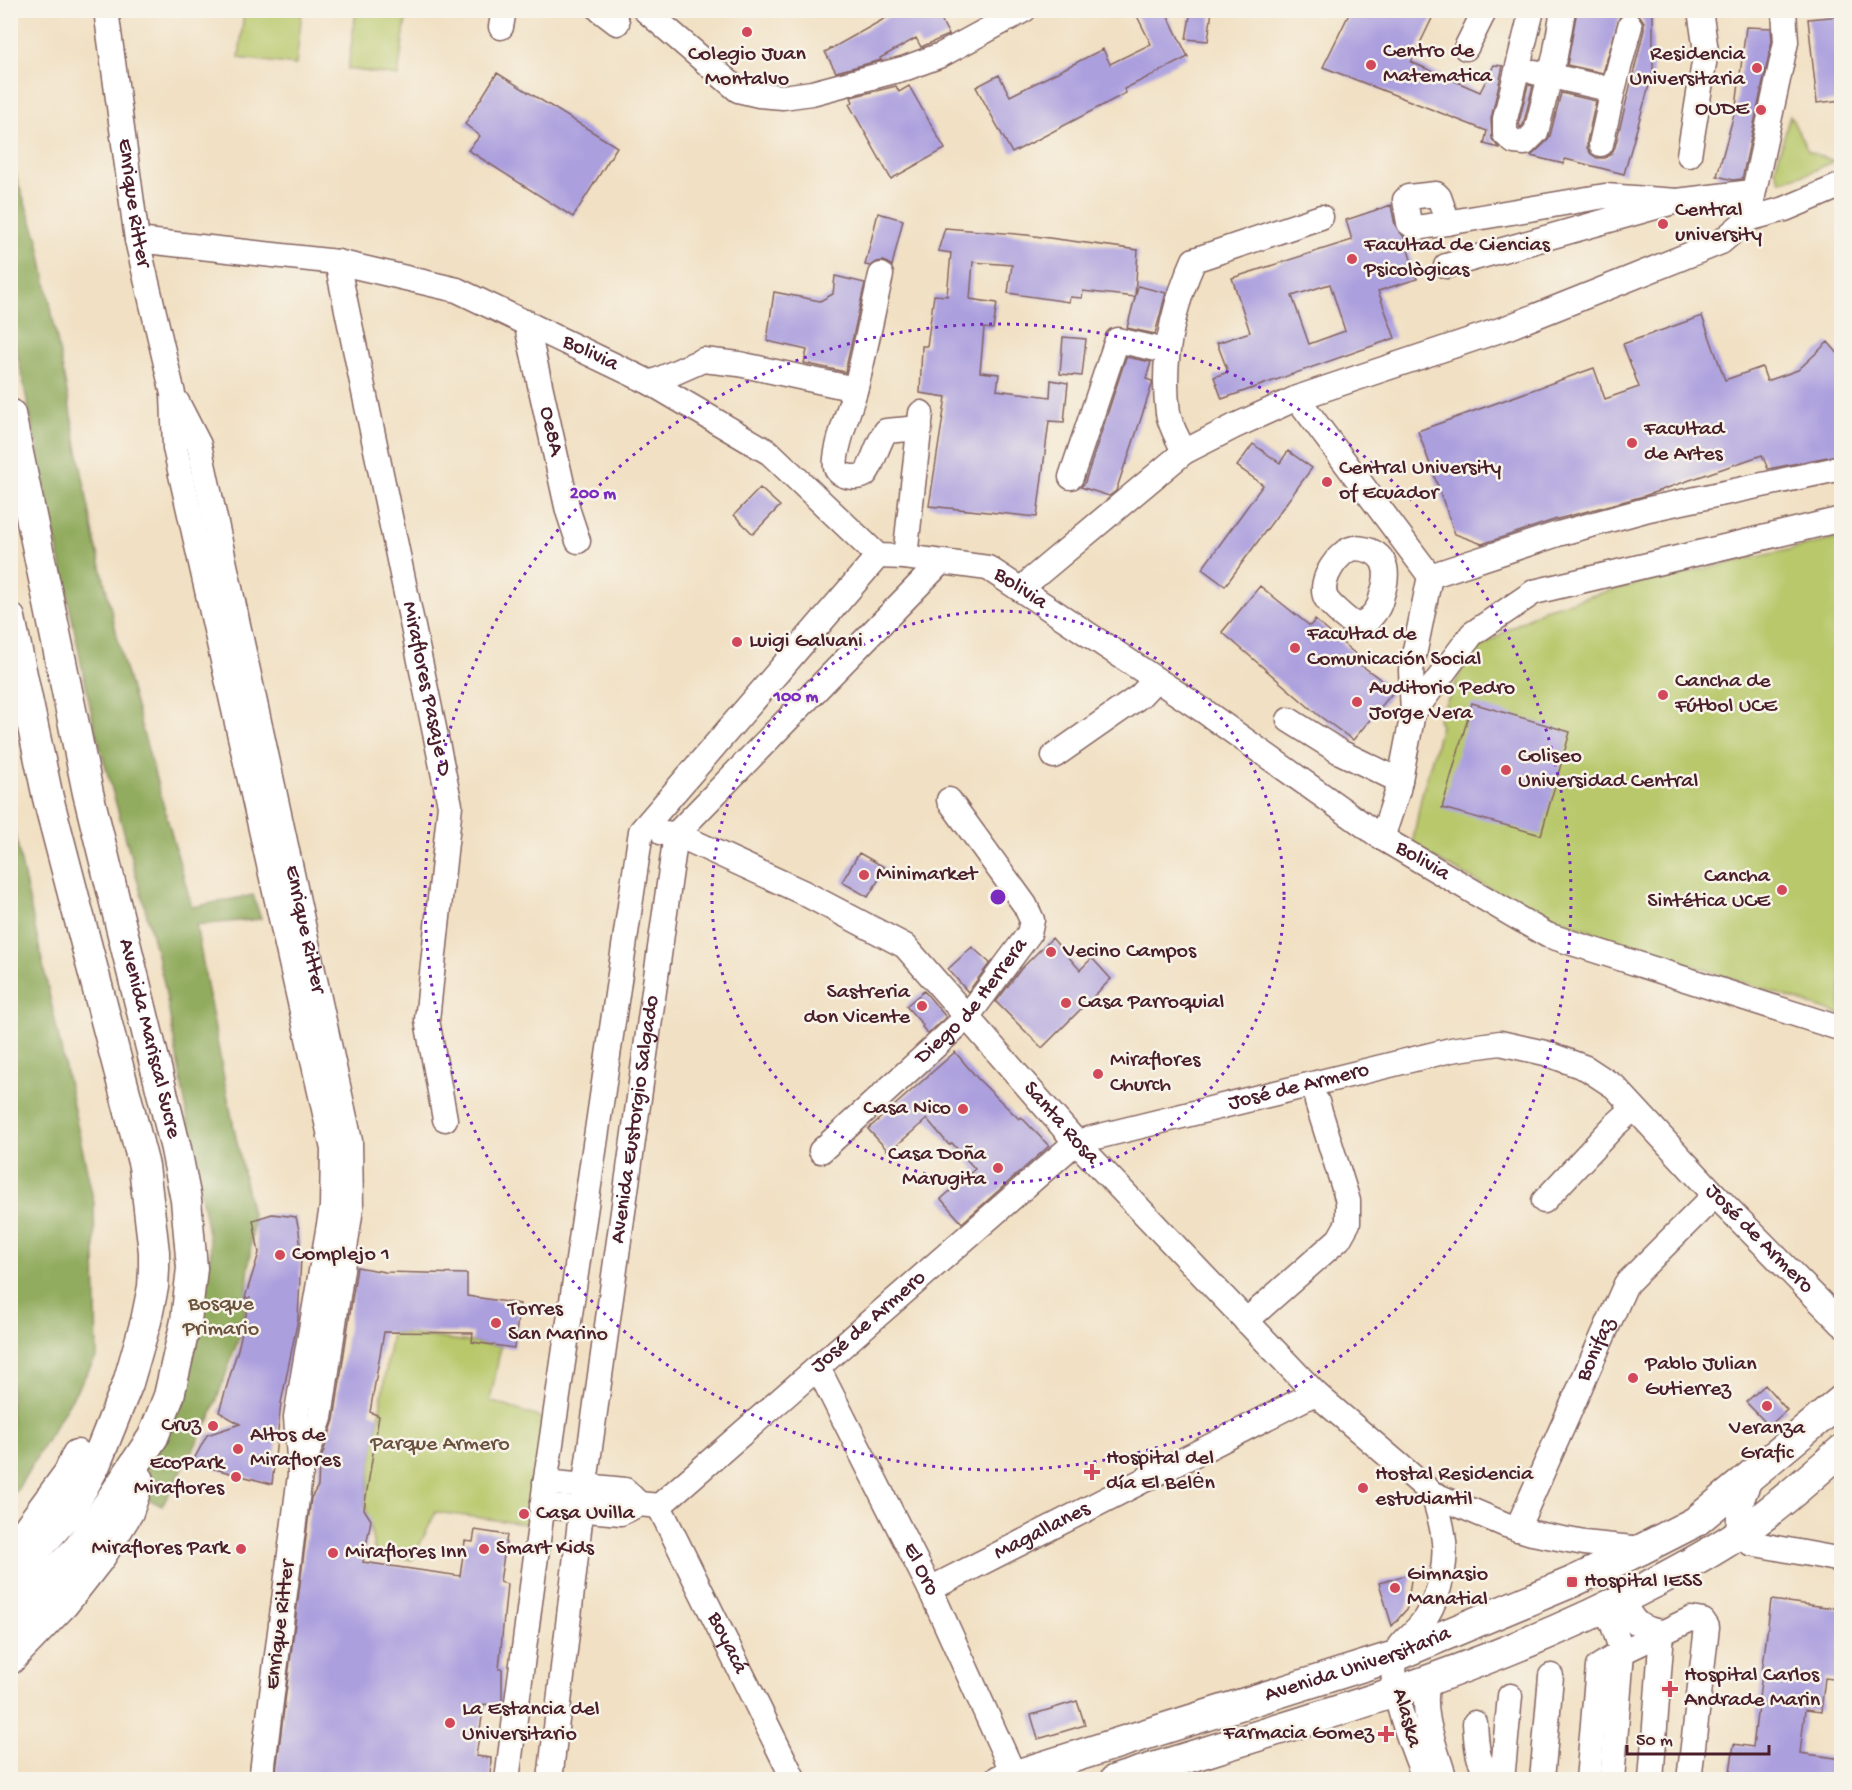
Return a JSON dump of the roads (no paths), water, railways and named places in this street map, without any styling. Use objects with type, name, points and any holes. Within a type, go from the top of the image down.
[{"type":"main road","name":"Avenida Mariscal Sucre","points":[[10,414],[88,793],[172,1134],[186,1200],[192,1251],[191,1287],[186,1321],[169,1396],[153,1437],[79,1548],[10,1618]]},
{"type":"main road","name":"Avenida Mariscal Sucre","points":[[10,618],[48,798],[144,1166],[154,1252],[153,1287],[146,1321],[128,1383],[95,1465],[69,1512],[10,1580]]},
{"type":"main road","points":[[10,1551],[22,1539],[69,1473],[102,1403],[123,1351],[139,1271],[134,1195],[115,1108],[104,1016]]},
{"type":"main road","points":[[137,1143],[172,1134]]},
{"type":"main road","name":"Avenida Universitaria","points":[[1007,1777],[1395,1656],[1572,1581],[1695,1522],[1842,1400]]},
{"type":"main road","points":[[10,1659],[64,1603],[100,1557],[128,1512],[153,1437]]},
{"type":"main road","name":"Avenida Universitaria","points":[[1115,1779],[1396,1693],[1563,1628],[1613,1604],[1739,1534],[1766,1515],[1842,1450]]},
{"type":"street","name":"Enrique Ritter","points":[[106,10],[137,240],[173,394],[175,448],[333,1149],[332,1207],[296,1417],[300,1471],[261,1779]]},
{"type":"street","points":[[645,10],[738,90],[783,97],[812,93],[941,56],[1024,10]]},
{"type":"street","points":[[1466,48],[1485,10]]},
{"type":"street","points":[[1532,10],[1505,119],[1505,134],[1514,142],[1525,143],[1536,132],[1563,10]]},
{"type":"street","points":[[1689,155],[1706,51],[1700,10]]},
{"type":"street","points":[[1748,219],[1786,42],[1784,10]]},
{"type":"street","points":[[1601,144],[1630,26]]},
{"type":"street","points":[[1519,68],[1613,90]]},
{"type":"street","points":[[1022,590],[1184,452],[1297,398],[1506,328],[1721,242],[1748,219],[1785,209],[1842,185]]},
{"type":"street","points":[[1446,266],[1677,201],[1752,192]]},
{"type":"street","points":[[1448,223],[1605,196],[1677,201]]},
{"type":"street","points":[[1184,452],[1168,415],[1166,351],[1181,289],[1194,260],[1321,217]]},
{"type":"street","name":"Bolivia","points":[[137,240],[337,262],[457,290],[651,383],[770,453],[878,556],[905,557],[988,568],[1204,711],[1382,838],[1547,935],[1842,1029]]},
{"type":"street","name":"Miraflores Pasaje D","points":[[337,262],[450,805],[427,1020],[445,1119]]},
{"type":"street","points":[[881,275],[836,467],[843,475],[865,474],[869,470],[879,440],[886,431],[920,420],[905,557]]},
{"type":"street","name":"Oe8A","points":[[526,322],[568,511],[578,541]]},
{"type":"street","points":[[1071,477],[1117,340],[1166,351]]},
{"type":"street","points":[[651,383],[703,360],[739,364],[855,389]]},
{"type":"street","points":[[1297,398],[1430,576],[1411,670],[1413,713],[1400,781],[1382,838]]},
{"type":"street","points":[[1430,576],[1558,534],[1649,509],[1842,468]]},
{"type":"street","points":[[1413,713],[1472,634],[1534,592],[1842,519]]},
{"type":"street","points":[[1382,559],[1400,534]]},
{"type":"street","points":[[640,831],[878,556]]},
{"type":"street","points":[[676,834],[940,563]]},
{"type":"street","points":[[1054,756],[1140,696],[1155,680]]},
{"type":"street","points":[[1289,720],[1340,752],[1400,781]]},
{"type":"street","name":"Diego de Herrera","points":[[821,1151],[967,1017],[1029,934],[1032,920],[1025,905],[949,800]]},
{"type":"street","name":"Santa Rosa","points":[[640,831],[676,834],[802,891],[905,946],[1076,1142],[1315,1393],[1433,1494],[1517,1529],[1584,1543],[1642,1549]]},
{"type":"street","name":"Avenida Eustorgio Salgado","points":[[507,1779],[542,1506],[640,831]]},
{"type":"street","name":"Avenida Eustorgio Salgado","points":[[550,1779],[584,1485],[676,834]]},
{"type":"street","name":"José de Armero","points":[[542,1506],[621,1513],[649,1505],[818,1368],[1076,1142],[1451,1050],[1500,1044],[1545,1053],[1586,1068],[1615,1087],[1714,1195],[1842,1324]]},
{"type":"street","points":[[1246,1321],[1340,1239],[1348,1223],[1348,1201],[1317,1102]]},
{"type":"street","points":[[1544,1200],[1634,1108]]},
{"type":"street","name":"Bonifaz","points":[[1517,1529],[1626,1284],[1714,1195]]},
{"type":"street","name":"El Oro","points":[[818,1368],[930,1589],[1007,1777]]},
{"type":"street","name":"Magallanes","points":[[930,1589],[1315,1393]]},
{"type":"street","points":[[1752,1476],[1741,1497],[1738,1516],[1739,1534],[1750,1543],[1842,1560]]},
{"type":"street","points":[[546,1482],[625,1490],[649,1505]]},
{"type":"street","points":[[1395,1656],[1406,1639],[1426,1618],[1439,1589],[1444,1558],[1444,1536],[1433,1494]]},
{"type":"street","name":"Boyacá","points":[[649,1505],[794,1779]]},
{"type":"street","points":[[1613,1604],[1646,1630],[1662,1632]]},
{"type":"street","points":[[1612,1779],[1622,1652],[1613,1625],[1613,1604]]},
{"type":"street","points":[[1588,1779],[1598,1667],[1622,1652],[1691,1619],[1703,1621],[1707,1627],[1689,1779]]},
{"type":"street","points":[[1651,1779],[1662,1632]]},
{"type":"street","name":"Alaska","points":[[1395,1656],[1396,1693],[1425,1779]]},
{"type":"street","points":[[1542,1779],[1551,1676]]},
{"type":"street","name":"Alaska","points":[[1428,1681],[1424,1695],[1425,1711],[1445,1779]]},
{"type":"street","points":[[1502,1779],[1510,1696]]},
{"type":"street","points":[[1475,1723],[1480,1761],[1485,1772],[1496,1779]]},
{"type":"place","name":"Colegio Juan Montalvo","points":[[747,32]]},
{"type":"place","name":"Centro de Matematica","points":[[1371,65]]},
{"type":"place","name":"Residencia Universitaria","points":[[1757,68]]},
{"type":"place","name":"OUDE","points":[[1761,110]]},
{"type":"place","name":"Central university","points":[[1663,224]]},
{"type":"place","name":"Facultad de Ciencias Psicològicas","points":[[1352,259]]},
{"type":"place","name":"Facultad de Artes","points":[[1632,443]]},
{"type":"place","name":"Central University of Ecuador","points":[[1327,482]]},
{"type":"place","name":"Luigi Galvani","points":[[737,642]]},
{"type":"place","name":"Facultad de Comunicación Social","points":[[1295,648]]},
{"type":"place","name":"Cancha de Fútbol UCE","points":[[1663,695]]},
{"type":"place","name":"Auditorio Pedro Jorge Vera","points":[[1357,702]]},
{"type":"place","name":"Coliseo Universidad Central","points":[[1506,770]]},
{"type":"place","name":"Minimarket","points":[[864,875]]},
{"type":"place","name":"Cancha Sintética UCE","points":[[1782,890]]},
{"type":"place","name":"Vecino Campos","points":[[1051,952]]},
{"type":"place","name":"Casa Parroquial","points":[[1066,1003]]},
{"type":"place","name":"Sastreria don Vicente","points":[[922,1006]]},
{"type":"place","name":"Miraflores Church","points":[[1098,1074]]},
{"type":"place","name":"Casa Nico","points":[[963,1109]]},
{"type":"place","name":"Casa Doña Marugita","points":[[998,1168]]},
{"type":"place","name":"Complejo 1","points":[[280,1255]]},
{"type":"place","name":"Torres San Marino","points":[[496,1323]]},
{"type":"place","name":"Pablo Julian Gutierrez","points":[[1633,1378]]},
{"type":"place","name":"Veranza Grafic","points":[[1767,1406]]},
{"type":"place","name":"Cruz","points":[[213,1426]]},
{"type":"place","name":"Altos de Miraflores","points":[[238,1449]]},
{"type":"place","name":"Hospital del día El Belėn","points":[[1092,1472]]},
{"type":"place","name":"EcoPark Miraflores","points":[[236,1477]]},
{"type":"place","name":"Hostal Residencia estudiantil","points":[[1363,1488]]},
{"type":"place","name":"Casa Uvilla","points":[[524,1514]]},
{"type":"place","name":"Miraflores Park","points":[[241,1549]]},
{"type":"place","name":"Smart Kids","points":[[484,1549]]},
{"type":"place","name":"Miraflores Inn","points":[[333,1553]]},
{"type":"place","name":"Hospital IESS","points":[[1572,1582]]},
{"type":"place","name":"Gimnasio Manatial","points":[[1395,1588]]},
{"type":"place","name":"Hospital Carlos Andrade Marin","points":[[1670,1689]]},
{"type":"place","name":"La Estancia del Universitario","points":[[450,1723]]},
{"type":"place","name":"Farmacia Gomez","points":[[1386,1734]]},
{"type":"park label","name":"Bosque Primario","points":[[221,1318]]},
{"type":"park label","name":"Parque Armero","points":[[440,1445]]}]
